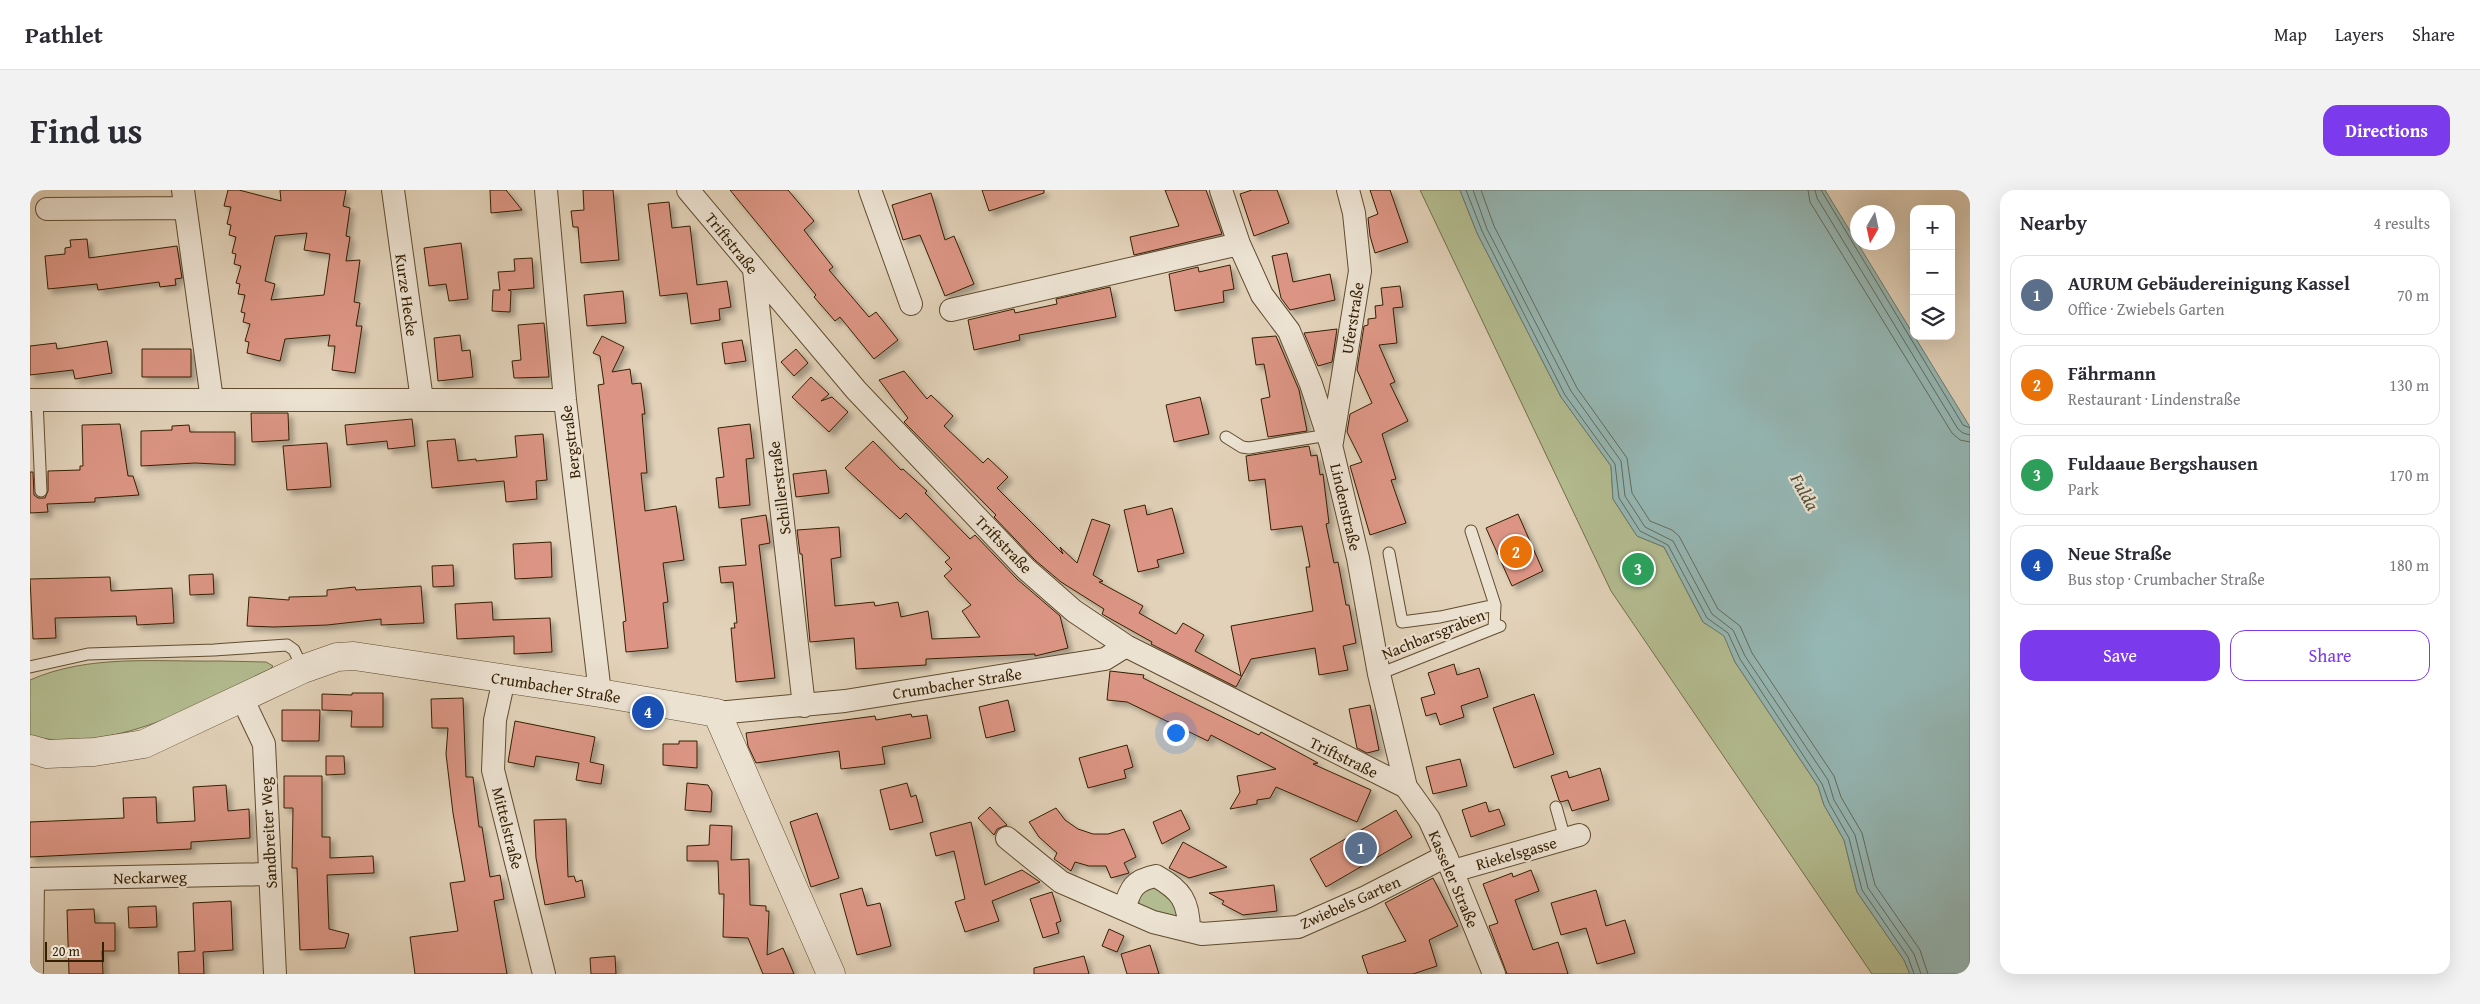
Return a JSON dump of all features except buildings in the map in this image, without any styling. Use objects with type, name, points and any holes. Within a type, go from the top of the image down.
[{"type":"street","name":"Kurze Hecke","points":[[393,190],[422,400]]},
{"type":"street","name":"Bergstraße","points":[[546,190],[565,400],[600,693]]},
{"type":"street","name":"Triftstraße","points":[[688,190],[856,390],[1026,568],[1074,611],[1126,646],[1406,788]]},
{"type":"street","points":[[870,190],[911,304]]},
{"type":"street","name":"Lindenstraße","points":[[1221,190],[1239,244],[1262,295],[1289,330],[1311,384],[1330,440],[1358,558],[1379,674],[1406,788]]},
{"type":"street","name":"Uferstraße","points":[[1330,440],[1360,271],[1354,213],[1348,190]]},
{"type":"street","points":[[47,209],[184,199],[212,400]]},
{"type":"street","points":[[951,310],[1239,244]]},
{"type":"street","name":"Schillerstraße","points":[[754,270],[804,706]]},
{"type":"street","points":[[33,400],[565,400]]},
{"type":"street","name":"Crumbacher Straße","points":[[30,749],[47,754],[94,752],[144,744],[303,669],[337,657],[354,656],[600,693],[716,713],[804,706],[1105,659],[1126,646]]},
{"type":"street","name":"Mittelstraße","points":[[504,679],[495,720],[493,770],[544,974]]},
{"type":"street","name":"Sandbreiter Weg","points":[[242,698],[264,744],[275,974]]},
{"type":"street","points":[[716,713],[831,974]]},
{"type":"street","name":"Kasseler Straße","points":[[1406,788],[1429,819],[1450,863],[1494,974]]},
{"type":"street","name":"Riekelsgasse","points":[[1450,863],[1572,837]]},
{"type":"street","name":"Zwiebels Garten","points":[[1007,838],[1061,882],[1153,922],[1202,934],[1298,928],[1366,897],[1450,863]]},
{"type":"street","name":"Neckarweg","points":[[31,879],[270,874]]},
{"type":"street","points":[[1124,910],[1132,889],[1142,878],[1156,876],[1169,883],[1185,900],[1189,912],[1188,931]]},
{"type":"street","points":[[31,879],[32,974]]},
{"type":"lane","points":[[33,400],[41,491]]},
{"type":"lane","points":[[1226,437],[1242,447],[1249,448],[1330,440]]},
{"type":"lane","points":[[1389,553],[1402,622],[1440,617],[1495,605],[1471,531]]},
{"type":"lane","name":"Nachbarsgraben","points":[[1379,674],[1497,627],[1495,605]]},
{"type":"lane","points":[[30,667],[88,654],[287,645],[294,650],[303,669]]},
{"type":"lane","points":[[1556,806],[1572,837]]},
{"type":"green space","points":[[1420,190],[1460,190],[1477,233],[1561,397],[1611,466],[1613,499],[1637,536],[1664,547],[1703,622],[1724,635],[1735,662],[1818,786],[1824,805],[1844,840],[1857,892],[1904,960],[1910,974],[1872,974],[1611,591]]},
{"type":"green space","points":[[123,661],[266,662],[273,666],[268,671],[184,712],[123,733],[92,739],[61,740],[30,736],[30,680],[76,666],[99,663]]},
{"type":"green space","points":[[1147,887],[1161,887],[1180,910],[1175,920],[1139,907],[1139,899]]},
{"type":"water","name":"Fulda","points":[[1460,190],[1825,190],[1850,231],[1850,250],[1862,250],[1910,329],[1910,340],[1917,340],[1970,427],[1970,974],[1910,974],[1904,960],[1857,892],[1844,840],[1824,805],[1818,786],[1735,662],[1724,636],[1703,622],[1664,547],[1637,536],[1613,499],[1611,466],[1561,397],[1477,233]]},
{"type":"place","name":"Fährmann","points":[[1516,552]]},
{"type":"place","name":"Fuldaaue Bergshausen","points":[[1638,569]]},
{"type":"place","name":"Neue Straße","points":[[648,712]]},
{"type":"place","name":"AURUM Gebäudereinigung Kassel","points":[[1361,848]]}]
